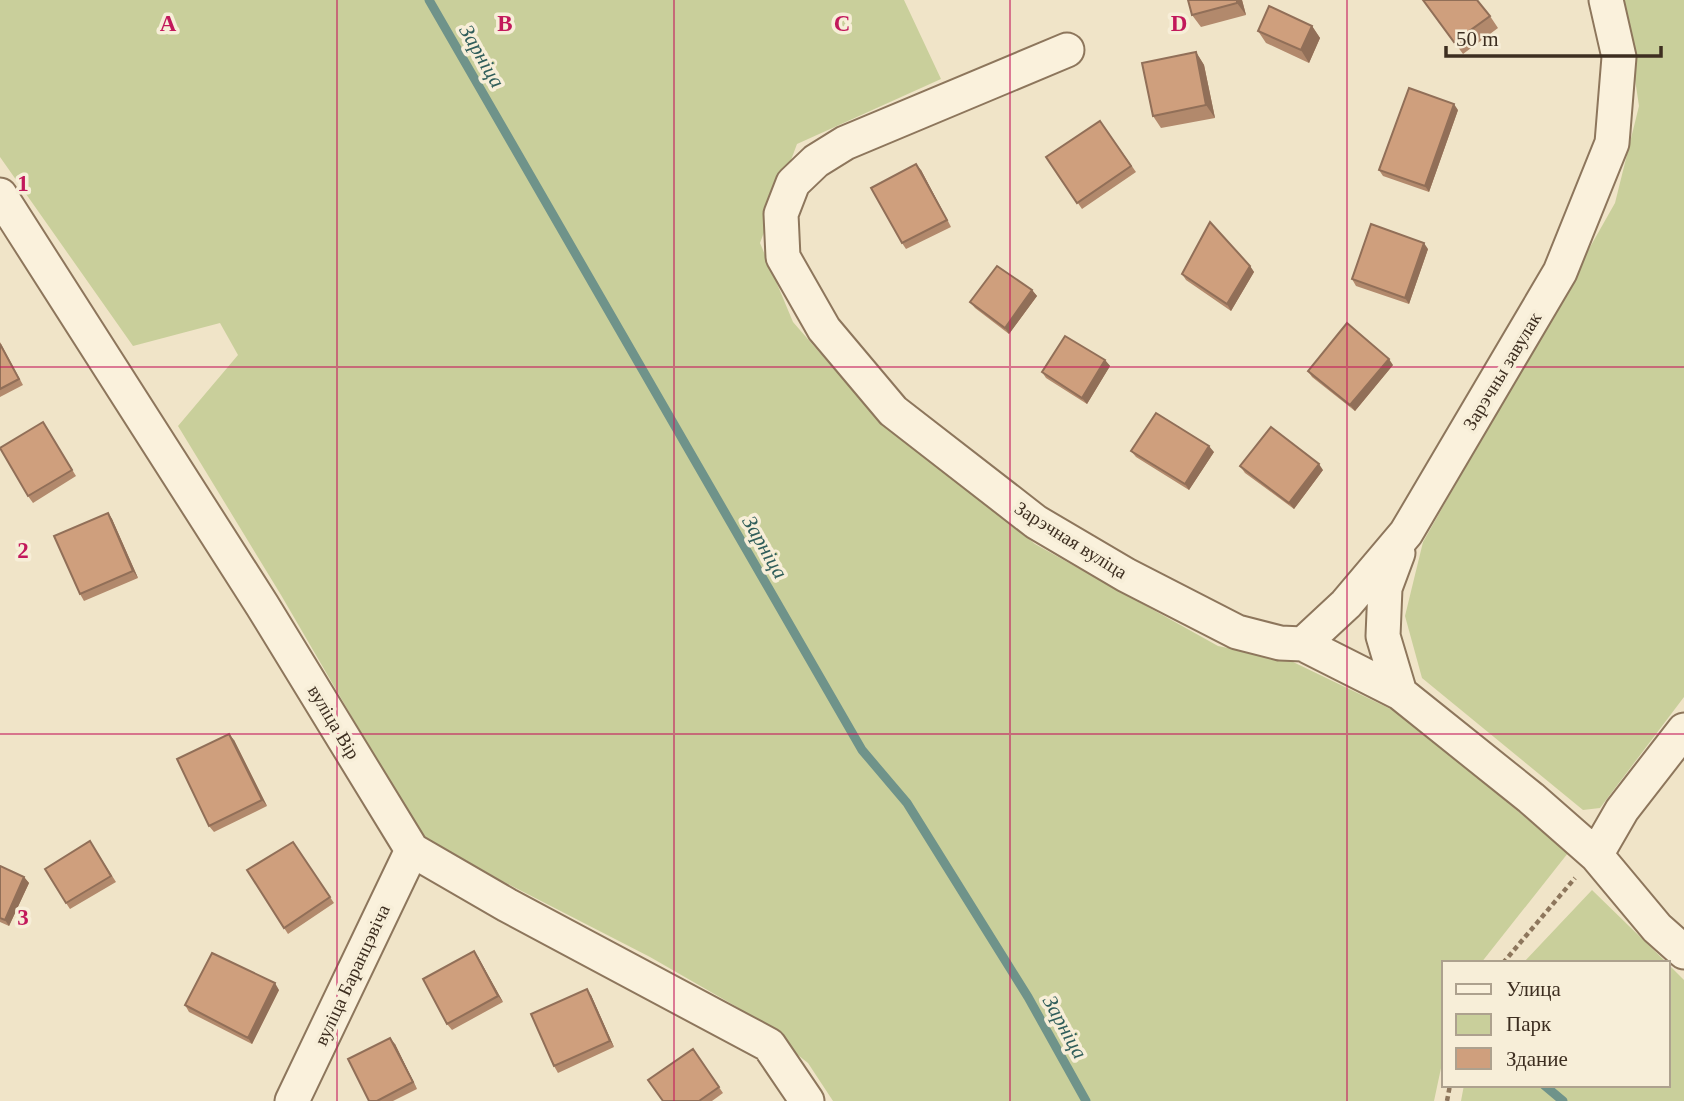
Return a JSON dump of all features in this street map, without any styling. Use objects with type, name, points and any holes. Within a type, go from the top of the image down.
[{"type":"street","name":"Зарэчны завулак","points":[[1303,644],[1346,604],[1406,533],[1560,272],[1612,143],[1619,57],[1606,0]]},
{"type":"street","name":"Зарэчная вуліца","points":[[1067,50],[845,143],[816,161],[793,183],[781,214],[783,257],[824,329],[893,411],[1036,522],[1126,575],[1237,632],[1280,643],[1303,644],[1400,693],[1531,797],[1596,855],[1657,928],[1684,953]]},
{"type":"street","name":"вуліца Вір","points":[[0,195],[254,593],[412,850],[507,905],[769,1045],[807,1101]]},
{"type":"street","points":[[1400,693],[1383,636],[1385,588],[1406,533]]},
{"type":"street","points":[[1596,855],[1622,810],[1684,730]]},
{"type":"street","name":"вуліца Баранцэвіча","points":[[292,1101],[412,850]]},
{"type":"path","points":[[1505,961],[1596,855]]},
{"type":"green space","points":[[0,0],[904,0],[941,79],[797,144],[760,243],[793,322],[867,407],[1035,544],[1218,646],[1291,661],[1401,714],[1568,853],[1483,961],[1442,961],[1442,1063],[1434,1101],[833,1101],[808,1063],[737,1007],[650,957],[502,881],[420,834],[281,595],[178,426],[238,355],[220,323],[133,346],[0,157]]},
{"type":"green space","points":[[1623,0],[1684,0],[1684,697],[1600,808],[1583,810],[1422,678],[1405,616],[1423,542],[1615,203],[1639,106]]},
{"type":"green space","points":[[1592,890],[1665,961],[1525,961]]},
{"type":"green space","points":[[1670,966],[1684,980],[1684,1101],[1461,1101],[1464,1087],[1670,1087]]},
{"type":"building","points":[[1188,0],[1237,0],[1237,3],[1192,15]]},
{"type":"building","points":[[1423,0],[1477,0],[1490,16],[1454,42]]},
{"type":"building","points":[[1269,6],[1312,26],[1301,50],[1258,31]]},
{"type":"building","points":[[1196,52],[1206,105],[1153,116],[1142,63]]},
{"type":"building","points":[[1409,88],[1454,104],[1425,186],[1379,170]]},
{"type":"building","points":[[1100,121],[1131,166],[1077,203],[1046,157]]},
{"type":"building","points":[[916,164],[947,220],[902,243],[871,188]]},
{"type":"building","points":[[1210,222],[1250,266],[1227,304],[1182,274]]},
{"type":"building","points":[[1371,224],[1424,243],[1405,298],[1352,279]]},
{"type":"building","points":[[997,266],[1032,290],[1005,328],[970,302]]},
{"type":"building","points":[[1347,323],[1389,359],[1350,405],[1308,371]]},
{"type":"building","points":[[1065,336],[1105,360],[1082,398],[1042,372]]},
{"type":"building","points":[[0,344],[19,379],[0,389]]},
{"type":"building","points":[[1156,413],[1209,446],[1185,484],[1131,451]]},
{"type":"building","points":[[43,422],[72,470],[28,496],[0,448]]},
{"type":"building","points":[[1271,427],[1319,464],[1289,503],[1240,466]]},
{"type":"building","points":[[108,513],[133,571],[80,594],[54,536]]},
{"type":"building","points":[[229,734],[262,800],[209,826],[177,759]]},
{"type":"building","points":[[90,841],[111,876],[66,903],[45,869]]},
{"type":"building","points":[[293,842],[330,897],[284,928],[247,870]]},
{"type":"building","points":[[0,866],[24,877],[5,920],[0,918]]},
{"type":"building","points":[[474,951],[498,996],[447,1024],[423,979]]},
{"type":"building","points":[[212,953],[275,983],[248,1038],[185,1005]]},
{"type":"building","points":[[587,989],[610,1041],[554,1066],[531,1014]]},
{"type":"building","points":[[390,1038],[413,1082],[377,1101],[369,1101],[348,1059]]},
{"type":"building","points":[[693,1049],[719,1087],[699,1101],[663,1101],[648,1080]]},
{"type":"waterway","name":"Зарніца","points":[[429,0],[862,750],[907,803],[1028,997],[1086,1101]]},
{"type":"waterway","points":[[1546,1087],[1563,1101]]}]
